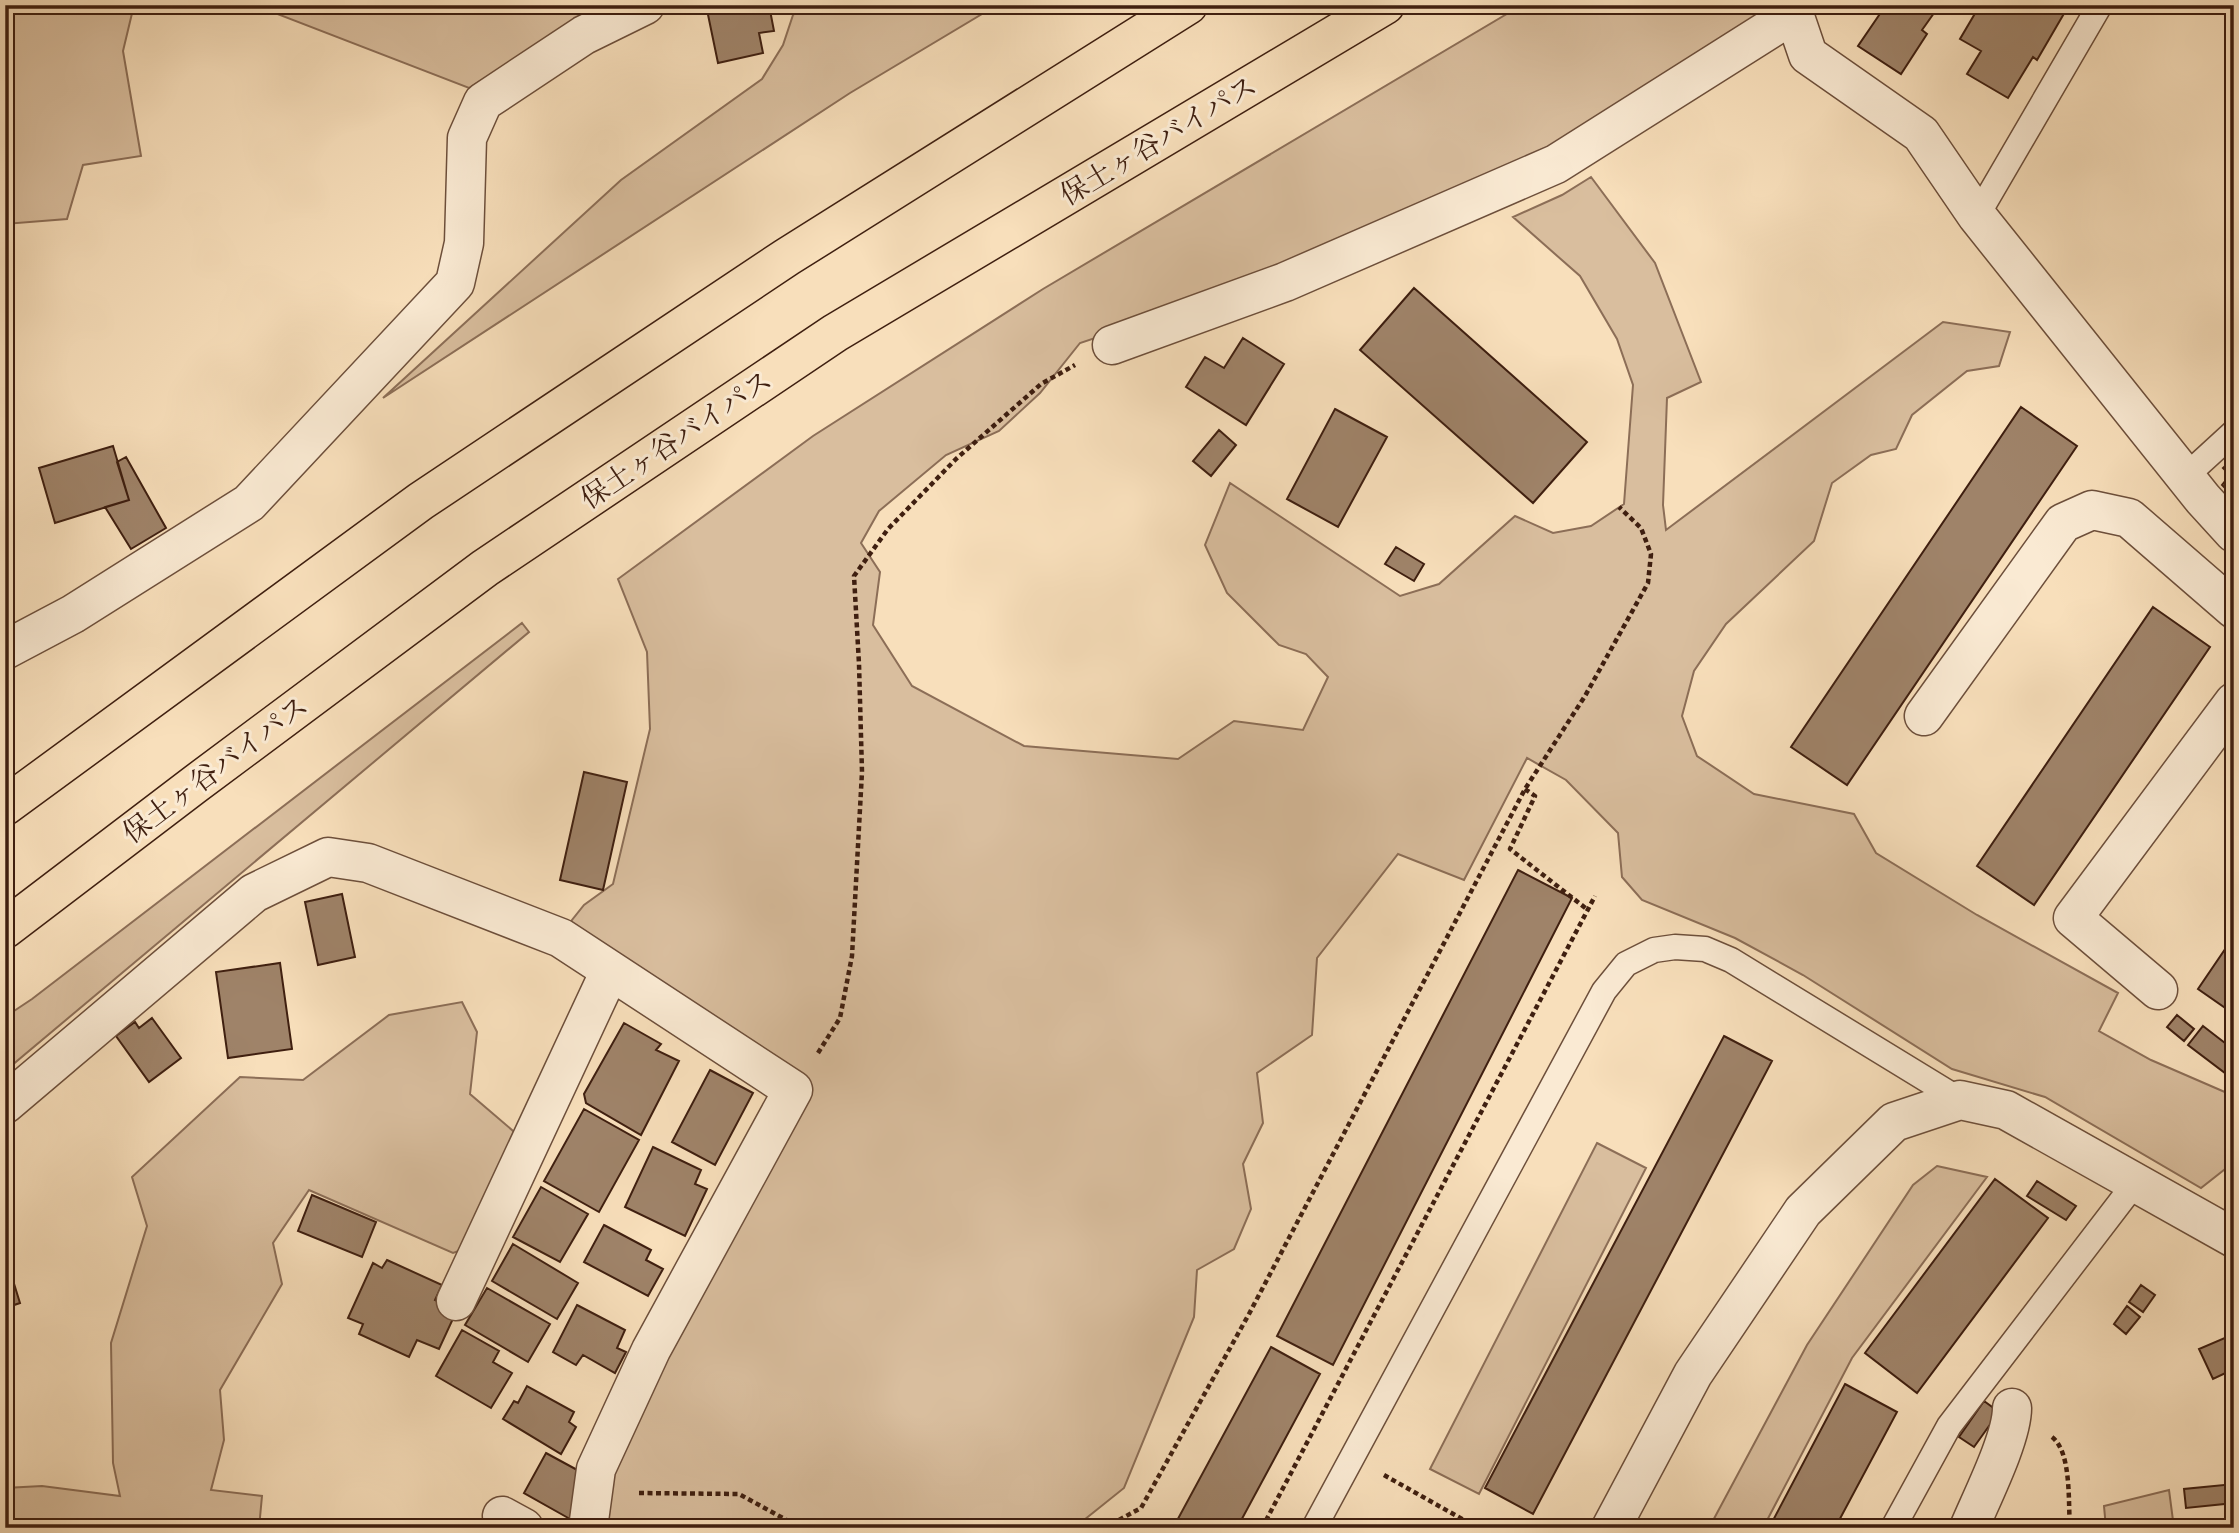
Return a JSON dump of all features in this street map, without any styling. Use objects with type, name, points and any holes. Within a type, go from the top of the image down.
[{"type":"highway","points":[[5,806],[421,501],[787,257],[1188,5]]},
{"type":"highway","name":"保土ヶ谷バイパス","points":[[5,929],[485,568],[835,333],[1385,5]]},
{"type":"street","points":[[5,650],[73,614],[249,503],[455,284],[464,243],[467,138],[483,102],[584,35],[645,5]]},
{"type":"street","points":[[1112,345],[1285,282],[1556,164],[1796,8],[1808,55],[1921,134],[1977,216],[2234,533]]},
{"type":"street","points":[[1924,716],[2063,523],[2092,510],[2129,518],[2234,609]]},
{"type":"street","points":[[2158,990],[2073,918],[2234,702]]},
{"type":"street","points":[[5,1104],[254,893],[328,857],[368,863],[561,938],[793,1090],[651,1350],[596,1469],[590,1510]]},
{"type":"street","points":[[456,1301],[610,971]]},
{"type":"street","points":[[1611,1528],[1693,1374],[1803,1211],[1894,1122],[1960,1100],[2006,1110],[2234,1238]]},
{"type":"street","points":[[1969,1528],[2004,1442],[2012,1418],[2012,1408]]},
{"type":"lane","points":[[1977,216],[2101,5]]},
{"type":"lane","points":[[2186,476],[2234,432]]},
{"type":"lane","points":[[1314,1528],[1604,990],[1626,964],[1654,950],[1675,947],[1705,949],[1731,960],[1960,1100]]},
{"type":"lane","points":[[1893,1528],[1949,1426],[2135,1183]]},
{"type":"path","points":[[793,1090],[840,1018],[852,956],[862,772],[854,576],[888,529],[956,459],[1041,384],[1112,345]]},
{"type":"path","points":[[1104,1528],[1141,1508],[1250,1314],[1525,789],[1585,696],[1648,583],[1651,554],[1641,528],[1619,507]]},
{"type":"path","points":[[1525,789],[1535,796],[1510,849],[1588,910]]},
{"type":"path","points":[[1262,1528],[1595,897]]},
{"type":"path","points":[[1352,1458],[1478,1528]]},
{"type":"path","points":[[590,1510],[739,1494],[801,1528]]},
{"type":"shaded area","points":[[5,5],[134,5],[123,51],[141,156],[83,165],[67,219],[5,224],[5,35],[8,16]]},
{"type":"shaded area","points":[[254,5],[602,5],[469,88]]},
{"type":"shaded area","points":[[804,5],[997,5],[850,93],[383,398],[621,180],[762,79],[783,45],[793,15]]},
{"type":"shaded area","points":[[1522,5],[1756,5],[1759,12],[1750,27],[1530,158],[1150,323],[1080,343],[1040,393],[999,431],[946,455],[879,511],[861,543],[880,572],[873,625],[912,686],[1024,746],[1178,759],[1234,721],[1303,730],[1328,677],[1306,654],[1279,645],[1227,593],[1205,545],[1230,483],[1400,596],[1439,584],[1515,516],[1553,533],[1591,526],[1624,504],[1633,385],[1617,339],[1580,276],[1513,217],[1562,195],[1591,177],[1655,263],[1701,382],[1667,398],[1663,505],[1666,530],[1943,322],[2010,332],[1999,366],[1967,371],[1912,415],[1896,449],[1871,455],[1832,483],[1814,541],[1726,624],[1694,671],[1682,716],[1697,756],[1754,794],[1854,814],[1876,853],[1977,915],[2118,993],[2099,1031],[2151,1060],[2234,1096],[2234,1162],[2201,1188],[2045,1097],[1952,1069],[1803,975],[1735,938],[1642,900],[1622,877],[1618,833],[1566,780],[1527,758],[1464,880],[1398,854],[1317,958],[1312,1035],[1257,1073],[1263,1123],[1243,1164],[1251,1209],[1234,1249],[1197,1270],[1194,1317],[1124,1488],[1074,1528],[599,1528],[609,1465],[806,1091],[568,925],[584,905],[613,884],[650,729],[647,652],[618,579],[813,436],[1043,289]]},
{"type":"shaded area","points":[[522,623],[529,632],[5,1071],[5,1017]]},
{"type":"shaded area","points":[[462,1002],[477,1032],[470,1094],[519,1136],[470,1247],[453,1253],[309,1190],[273,1243],[282,1284],[220,1390],[224,1440],[211,1490],[262,1496],[259,1528],[5,1528],[5,1488],[42,1486],[120,1496],[113,1463],[111,1343],[147,1226],[132,1177],[240,1077],[303,1080],[389,1015]]},
{"type":"shaded area","points":[[1597,1143],[1646,1168],[1479,1494],[1430,1469]]},
{"type":"shaded area","points":[[1937,1166],[1987,1177],[1852,1358],[1763,1528],[1709,1528],[1807,1345],[1913,1185]]},
{"type":"shaded area","points":[[2169,1490],[2174,1528],[2106,1528],[2104,1506]]},
{"type":"building","points":[[706,5],[769,5],[774,31],[759,33],[763,53],[718,63]]},
{"type":"building","points":[[1886,5],[1939,6],[1922,30],[1927,34],[1901,74],[1858,46]]},
{"type":"building","points":[[1980,5],[2069,5],[2037,60],[2033,57],[2008,98],[1967,74],[1981,51],[1960,39]]},
{"type":"building","points":[[1414,288],[1587,442],[1533,503],[1360,350]]},
{"type":"building","points":[[1243,338],[1284,364],[1246,425],[1186,387],[1205,357],[1224,368]]},
{"type":"building","points":[[2021,407],[2077,446],[1847,785],[1791,747]]},
{"type":"building","points":[[1335,409],[1387,437],[1338,527],[1287,499]]},
{"type":"building","points":[[1219,430],[1236,445],[1211,476],[1193,461]]},
{"type":"building","points":[[113,446],[129,500],[55,523],[39,468]]},
{"type":"building","points":[[126,457],[166,528],[131,549],[105,507],[129,500],[117,462]]},
{"type":"building","points":[[2234,458],[2234,497],[2222,485],[2230,475],[2223,468]]},
{"type":"building","points":[[1396,547],[1424,564],[1414,581],[1385,564]]},
{"type":"building","points":[[2153,607],[2210,647],[2034,905],[1977,866]]},
{"type":"building","points":[[584,772],[627,782],[603,890],[560,880]]},
{"type":"building","points":[[1518,870],[1572,898],[1333,1365],[1277,1336]]},
{"type":"building","points":[[342,894],[355,957],[318,965],[305,902]]},
{"type":"building","points":[[2234,936],[2234,1014],[2198,989]]},
{"type":"building","points":[[280,963],[292,1049],[228,1058],[216,972]]},
{"type":"building","points":[[2177,1015],[2194,1029],[2184,1041],[2167,1027]]},
{"type":"building","points":[[152,1018],[181,1058],[149,1082],[116,1036],[135,1022],[139,1028]]},
{"type":"building","points":[[624,1023],[661,1044],[656,1050],[679,1061],[641,1135],[586,1103],[584,1094]]},
{"type":"building","points":[[2203,1026],[2234,1050],[2234,1062],[2225,1073],[2188,1045]]},
{"type":"building","points":[[1724,1036],[1772,1061],[1533,1514],[1485,1488]]},
{"type":"building","points":[[710,1070],[753,1093],[715,1165],[672,1142]]},
{"type":"building","points":[[584,1109],[639,1140],[599,1212],[544,1181]]},
{"type":"building","points":[[653,1147],[701,1170],[695,1184],[707,1189],[685,1236],[625,1207]]},
{"type":"building","points":[[1995,1179],[2048,1218],[1917,1393],[1865,1353]]},
{"type":"building","points":[[2037,1181],[2076,1206],[2066,1220],[2027,1196]]},
{"type":"building","points":[[541,1187],[588,1214],[560,1262],[513,1237]]},
{"type":"building","points":[[312,1195],[376,1222],[362,1257],[298,1231]]},
{"type":"building","points":[[604,1225],[651,1250],[646,1260],[663,1269],[648,1296],[584,1262]]},
{"type":"building","points":[[513,1244],[578,1283],[557,1319],[492,1281]]},
{"type":"building","points":[[387,1260],[442,1285],[435,1300],[457,1310],[439,1349],[417,1340],[409,1357],[359,1334],[363,1324],[348,1318],[373,1263],[382,1268]]},
{"type":"building","points":[[5,1261],[20,1303],[5,1308]]},
{"type":"building","points":[[2141,1285],[2155,1295],[2143,1312],[2129,1302]]},
{"type":"building","points":[[487,1288],[550,1324],[528,1362],[465,1325]]},
{"type":"building","points":[[577,1305],[625,1330],[617,1348],[626,1352],[615,1373],[583,1355],[576,1365],[553,1352]]},
{"type":"building","points":[[2127,1306],[2140,1317],[2126,1334],[2114,1324]]},
{"type":"building","points":[[462,1330],[499,1351],[493,1362],[512,1373],[491,1408],[436,1376]]},
{"type":"building","points":[[2227,1337],[2234,1353],[2234,1369],[2213,1379],[2199,1349]]},
{"type":"building","points":[[1271,1347],[1320,1374],[1237,1528],[1173,1528]]},
{"type":"building","points":[[1845,1384],[1897,1412],[1835,1528],[1769,1528]]},
{"type":"building","points":[[527,1386],[574,1412],[569,1422],[576,1427],[561,1454],[503,1419],[514,1401],[518,1403]]},
{"type":"building","points":[[1984,1401],[1999,1412],[1974,1447],[1959,1437]]},
{"type":"building","points":[[546,1453],[592,1478],[570,1519],[524,1493]]},
{"type":"building","points":[[2234,1484],[2234,1503],[2186,1508],[2184,1489]]},
{"type":"building","points":[[2234,1523],[2234,1528],[2189,1528]]}]
